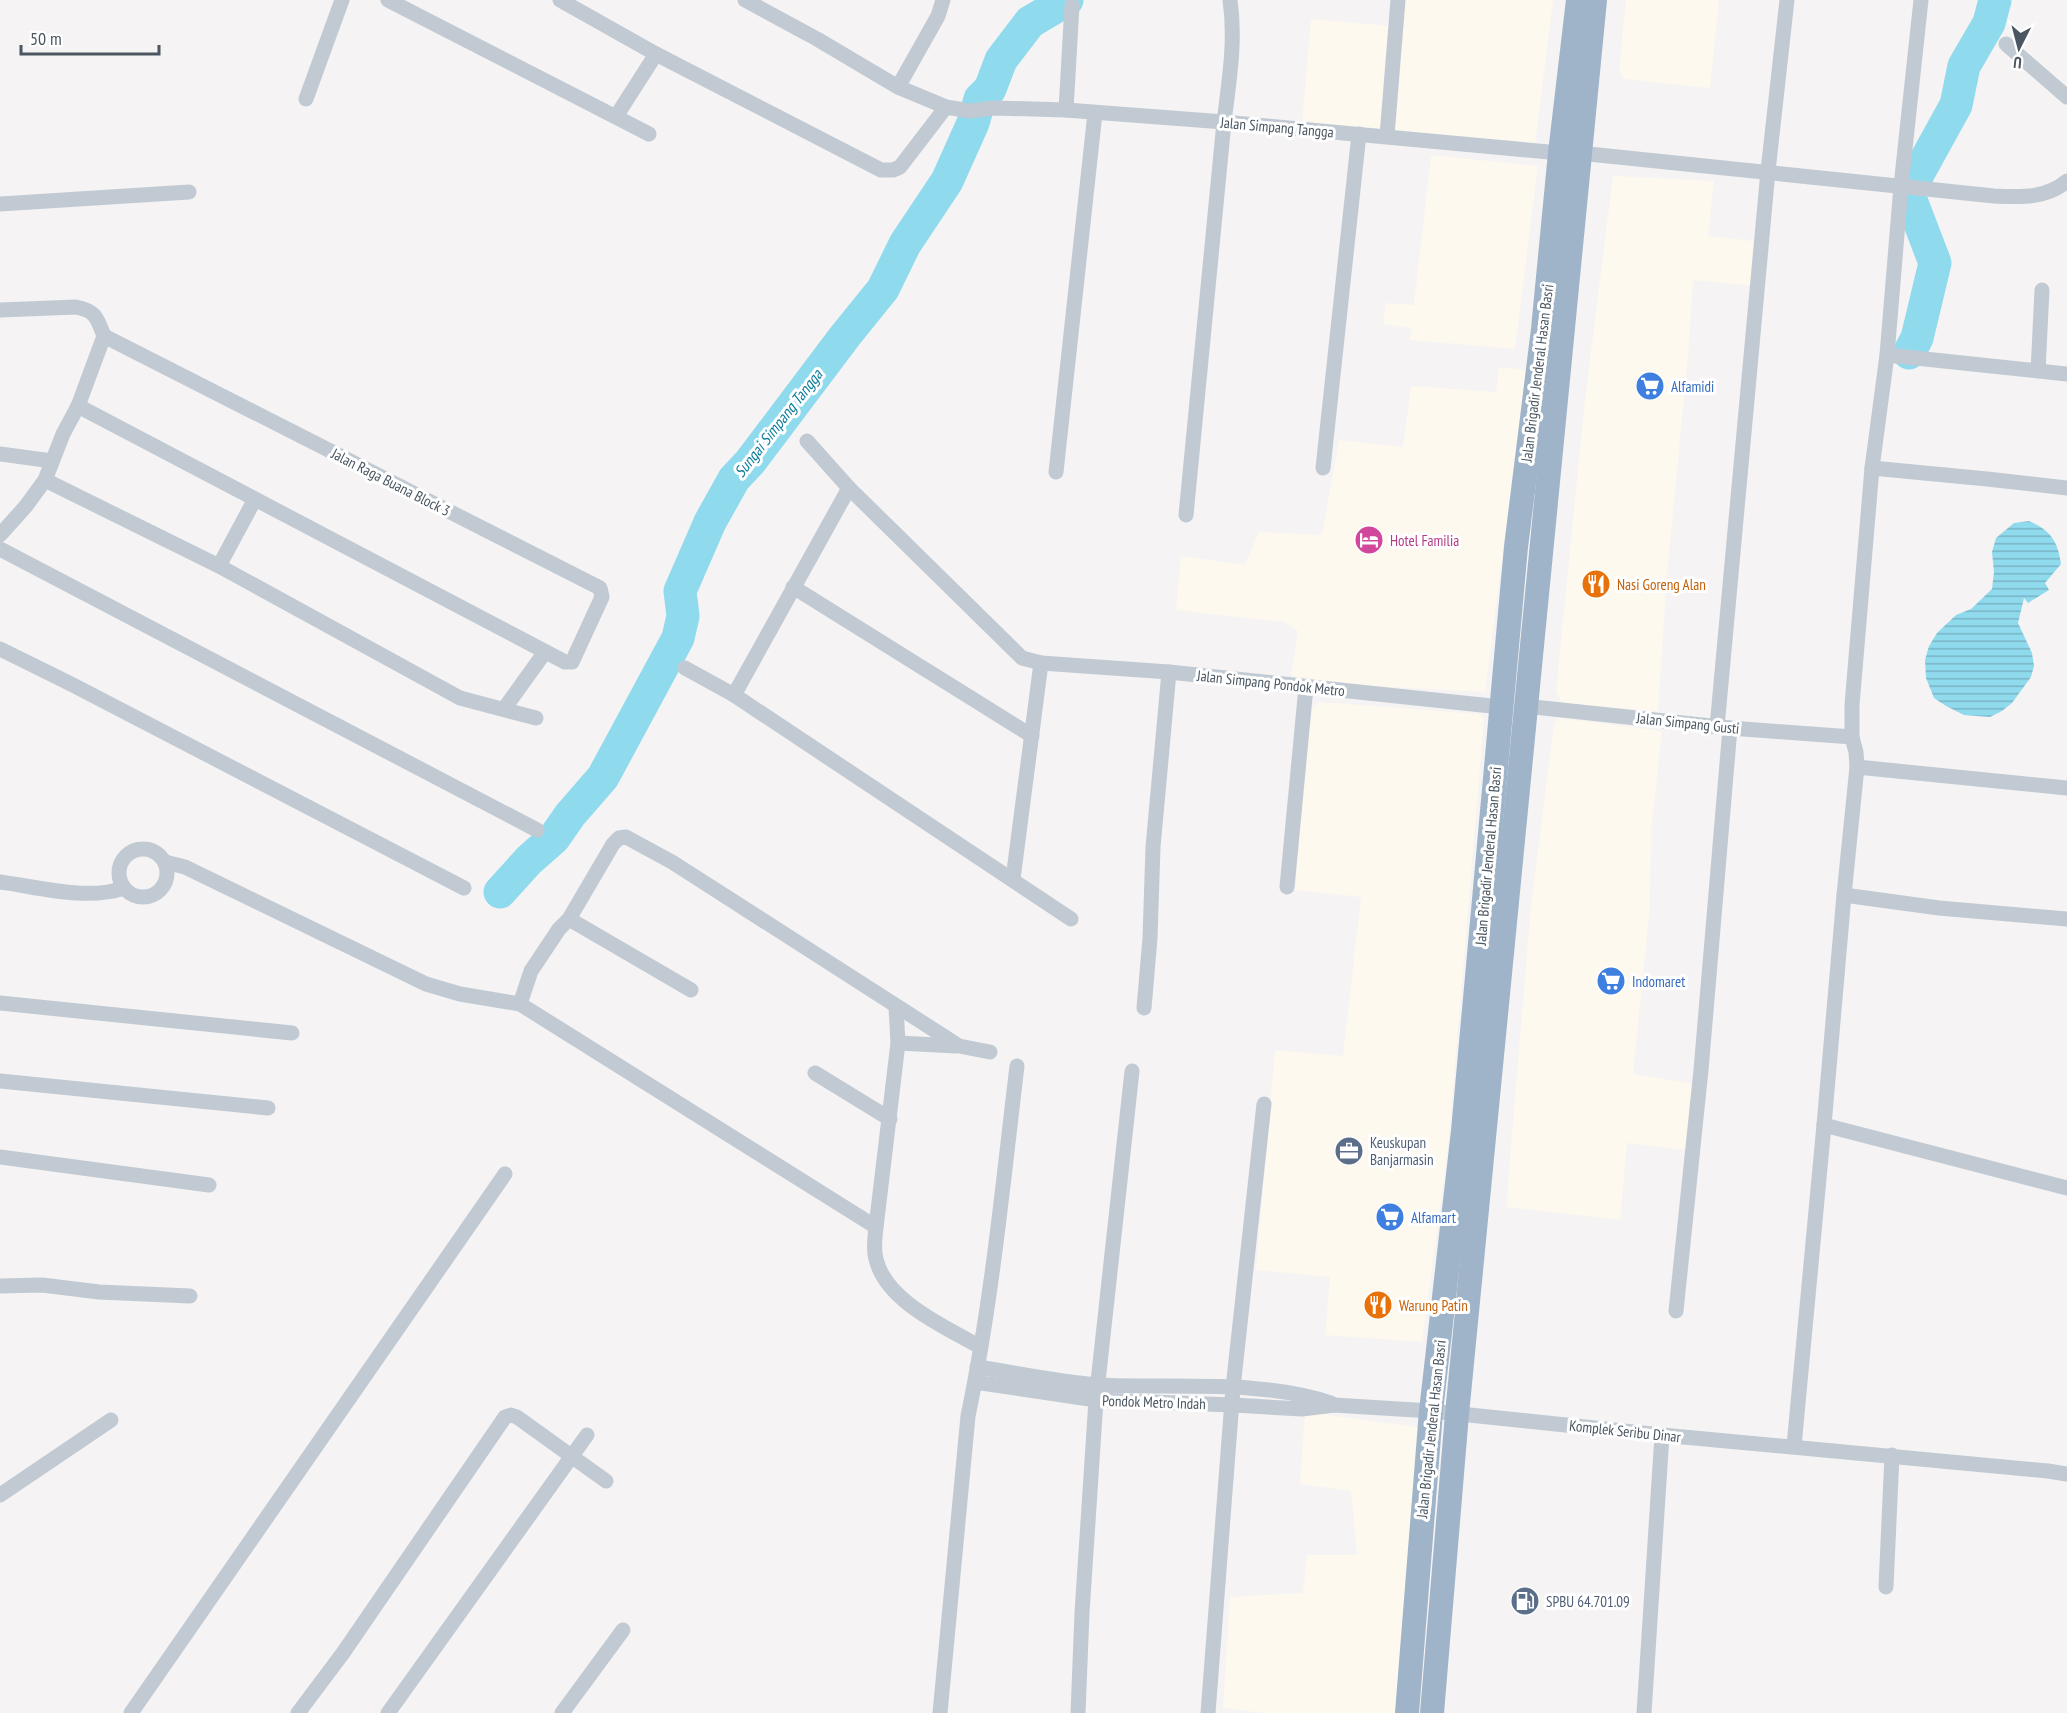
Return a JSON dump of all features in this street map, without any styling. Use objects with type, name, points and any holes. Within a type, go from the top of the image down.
[{"type":"highway","name":"Jalan Brigadir Jenderal Hasan Basri","points":[[1432,1713],[1456,1414],[1467,1309],[1491,952],[1528,548],[1569,153],[1578,0]]},
{"type":"highway","name":"Jalan Brigadir Jenderal Hasan Basri","points":[[1569,153],[1595,0]]},
{"type":"highway","name":"Jalan Brigadir Jenderal Hasan Basri","points":[[1407,1713],[1431,1411],[1455,1207],[1491,952]]},
{"type":"highway","points":[[1443,1307],[1467,1309]]},
{"type":"street","points":[[306,99],[342,0]]},
{"type":"street","points":[[388,0],[649,134]]},
{"type":"street","points":[[560,0],[656,54],[881,170],[893,170],[900,167],[946,107]]},
{"type":"street","name":"Jalan Simpang Tangga","points":[[745,0],[898,87],[946,107],[970,111],[994,108],[1066,110],[1224,122],[1768,171],[2019,197],[2036,196],[2052,191],[2067,181]]},
{"type":"street","points":[[898,87],[938,16],[943,0]]},
{"type":"street","points":[[1186,515],[1233,33],[1230,0]]},
{"type":"street","points":[[1387,136],[1398,0]]},
{"type":"street","points":[[1676,1311],[1701,1070],[1723,728],[1768,171],[1787,0]]},
{"type":"street","points":[[1794,1446],[1857,767],[1852,737],[1852,705],[1872,468],[1887,355],[1901,186],[1921,0]]},
{"type":"street","points":[[1066,110],[1072,4]]},
{"type":"street","points":[[2006,45],[2067,97]]},
{"type":"street","points":[[617,116],[656,54]]},
{"type":"street","points":[[1056,472],[1095,112]]},
{"type":"street","points":[[1323,468],[1359,134]]},
{"type":"street","points":[[0,204],[189,192]]},
{"type":"street","points":[[2038,371],[2042,290]]},
{"type":"street","points":[[0,310],[76,307],[87,309],[96,316],[104,336],[78,406],[63,434],[45,480],[26,506],[0,534]]},
{"type":"street","name":"Jalan Raga Buana Block 3","points":[[104,336],[600,588],[602,597],[572,662],[565,662],[545,652]]},
{"type":"street","points":[[1887,355],[2067,374]]},
{"type":"street","points":[[78,406],[545,652],[504,709]]},
{"type":"street","points":[[807,441],[849,488],[1022,658],[1041,663],[1012,879]]},
{"type":"street","points":[[0,454],[52,461]]},
{"type":"street","points":[[1872,468],[2067,488]]},
{"type":"street","points":[[45,480],[219,566],[460,698],[536,718]]},
{"type":"street","points":[[734,695],[849,488]]},
{"type":"street","points":[[219,566],[255,499]]},
{"type":"street","points":[[0,549],[537,830]]},
{"type":"street","points":[[793,587],[1032,736]]},
{"type":"street","points":[[0,649],[464,888]]},
{"type":"street","name":"Jalan Simpang Pondok Metro","points":[[1041,663],[1169,672],[1513,706]]},
{"type":"street","points":[[685,668],[734,695],[1071,919]]},
{"type":"street","points":[[1144,1008],[1153,847],[1169,672]]},
{"type":"street","points":[[1287,887],[1305,687]]},
{"type":"street","name":"Jalan Simpang Gusti","points":[[1513,706],[1723,728],[1852,737]]},
{"type":"street","points":[[1857,767],[2067,789]]},
{"type":"street","points":[[520,1004],[531,970],[559,929],[569,919],[613,844],[619,838],[626,837],[672,862],[959,1046]]},
{"type":"street","points":[[165,862],[167,878],[160,891],[145,897],[137,897],[124,888],[118,874],[120,865],[130,853],[145,849],[153,851],[165,862],[185,867],[426,984],[460,994],[520,1004],[876,1227]]},
{"type":"street","points":[[0,882],[90,894],[109,894],[124,888]]},
{"type":"street","points":[[1844,895],[1939,908],[2067,919]]},
{"type":"street","points":[[569,919],[691,990]]},
{"type":"street","points":[[0,1003],[292,1034]]},
{"type":"street","points":[[896,1007],[898,1043],[876,1227],[876,1259],[886,1281],[897,1293],[919,1311],[980,1347]]},
{"type":"street","points":[[898,1043],[959,1046],[990,1052]]},
{"type":"street","points":[[940,1713],[968,1416],[999,1215],[1017,1066]]},
{"type":"street","points":[[1078,1713],[1082,1613],[1097,1392],[1132,1071]]},
{"type":"street","points":[[815,1073],[890,1119]]},
{"type":"street","points":[[0,1081],[268,1108]]},
{"type":"street","points":[[1208,1713],[1233,1388],[1264,1104]]},
{"type":"street","points":[[1824,1125],[2067,1188]]},
{"type":"street","points":[[0,1157],[209,1185]]},
{"type":"street","points":[[131,1713],[505,1174]]},
{"type":"street","points":[[0,1286],[42,1286],[99,1292],[190,1296]]},
{"type":"street","name":"Pondok Metro Indah","points":[[976,1375],[1097,1392],[1233,1405],[1302,1409],[1334,1405],[1431,1411]]},
{"type":"street","name":"Pondok Metro Indah","points":[[1097,1392],[1233,1388],[1307,1395],[1334,1405]]},
{"type":"street","name":"Komplek Seribu Dinar","points":[[1431,1411],[2067,1474]]},
{"type":"street","points":[[298,1713],[350,1643],[505,1418],[511,1415],[517,1418],[606,1481]]},
{"type":"street","points":[[0,1495],[111,1420]]},
{"type":"street","points":[[388,1713],[588,1435]]},
{"type":"street","points":[[1644,1713],[1662,1435]]},
{"type":"street","points":[[1886,1587],[1892,1455]]},
{"type":"street","points":[[562,1713],[623,1630]]},
{"type":"shaded area","points":[[1405,0],[1553,0],[1535,145],[1302,124],[1311,19],[1402,27]]},
{"type":"shaded area","points":[[1626,0],[1719,0],[1710,88],[1624,79],[1619,71]]},
{"type":"shaded area","points":[[1431,155],[1538,166],[1515,349],[1410,340],[1411,328],[1383,324],[1386,303],[1414,305]]},
{"type":"shaded area","points":[[1613,176],[1714,181],[1708,236],[1763,242],[1759,286],[1693,280],[1688,358],[1667,574],[1658,711],[1562,703],[1556,692],[1584,408]]},
{"type":"shaded area","points":[[1499,367],[1526,370],[1485,692],[1316,683],[1312,679],[1291,676],[1298,631],[1284,622],[1176,610],[1181,556],[1245,565],[1259,532],[1322,535],[1339,440],[1403,447],[1411,386],[1496,392]]},
{"type":"shaded area","points":[[1319,702],[1480,714],[1484,719],[1448,1148],[1422,1342],[1325,1335],[1330,1277],[1256,1270],[1275,1050],[1343,1056],[1361,897],[1295,890],[1309,712]]},
{"type":"shaded area","points":[[1559,718],[1662,731],[1651,831],[1650,905],[1633,1074],[1694,1084],[1686,1150],[1627,1143],[1620,1220],[1506,1207],[1531,905],[1554,723]]},
{"type":"shaded area","points":[[1305,1412],[1417,1427],[1429,1435],[1403,1713],[1264,1713],[1223,1708],[1230,1597],[1303,1593],[1307,1555],[1357,1555],[1351,1491],[1300,1484]]},
{"type":"water","points":[[2029,521],[2048,532],[2052,537],[2058,549],[2061,564],[2045,583],[2049,590],[2028,603],[2024,598],[2018,623],[2032,653],[2034,666],[2031,677],[2012,703],[2002,711],[1990,717],[1964,715],[1934,698],[1926,678],[1925,660],[1929,646],[1937,633],[1956,615],[1971,609],[1992,589],[1994,572],[1992,552],[1996,538],[2014,523]]},
{"type":"waterway","name":"Sungai Simpang Tangga","points":[[500,892],[529,860],[554,838],[570,815],[603,777],[678,638],[683,616],[680,591],[710,522],[734,479],[750,462],[883,289],[905,244],[947,181],[973,123],[980,99],[990,89],[1001,60],[1030,22],[1067,0]]},
{"type":"waterway","points":[[1913,183],[1956,105],[1964,66],[1989,23],[1995,0]]},
{"type":"waterway","points":[[1909,353],[1917,338],[1935,263],[1911,200]]},
{"type":"place","name":"Alfamidi","points":[[1650,386]]},
{"type":"place","name":"Hotel Familia","points":[[1369,540]]},
{"type":"place","name":"Nasi Goreng Alan","points":[[1596,584]]},
{"type":"place","name":"Indomaret","points":[[1611,981]]},
{"type":"place","name":"Keuskupan Banjarmasin","points":[[1349,1151]]},
{"type":"place","name":"Alfamart","points":[[1390,1217]]},
{"type":"place","name":"Warung Patin","points":[[1378,1305]]},
{"type":"place","name":"SPBU 64.701.09","points":[[1525,1601]]}]
